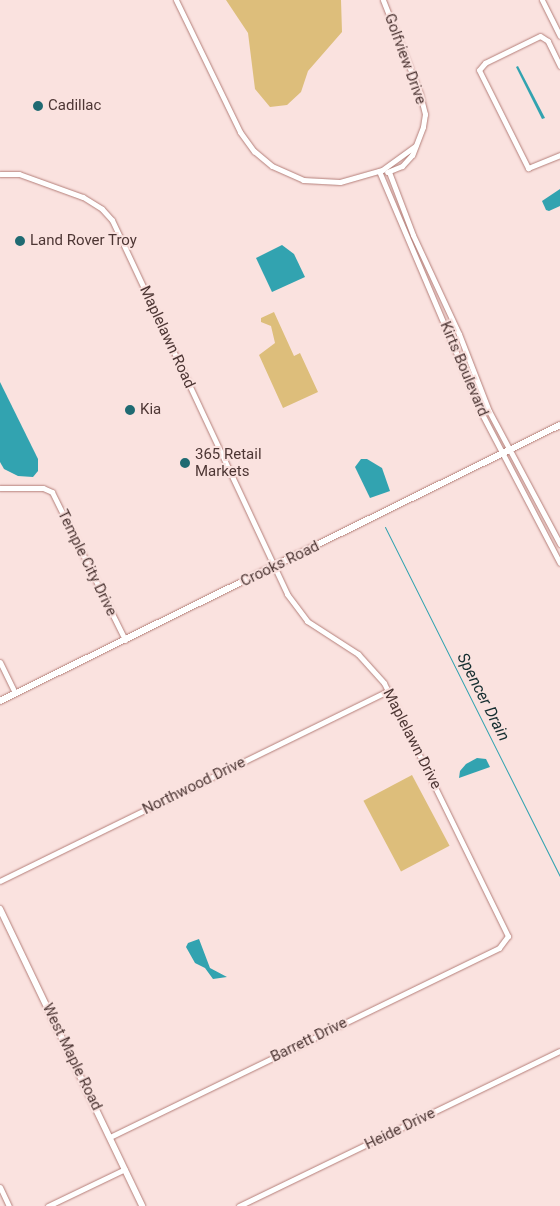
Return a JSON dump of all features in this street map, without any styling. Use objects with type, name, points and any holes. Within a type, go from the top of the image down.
[{"type":"main road","name":"Crooks Road","points":[[0,701],[560,425]]},
{"type":"main road","name":"West Maple Road","points":[[0,909],[142,1206]]},
{"type":"street","points":[[176,0],[240,132],[259,156],[288,174],[320,182],[347,181],[380,170],[415,146]]},
{"type":"street","name":"Golfview Drive","points":[[383,0],[424,107],[424,128],[407,162],[389,172]]},
{"type":"street","points":[[542,0],[560,36]]},
{"type":"street","points":[[560,66],[548,41],[540,36],[482,64],[479,70],[528,168],[533,168],[560,155]]},
{"type":"street","points":[[380,170],[389,172]]},
{"type":"street","name":"Kirts Boulevard","points":[[380,170],[400,226],[505,453],[560,563]]},
{"type":"street","name":"Kirts Boulevard","points":[[389,172],[413,235],[460,334],[505,453],[560,544]]},
{"type":"street","name":"Maplelawn Road","points":[[0,174],[18,174],[83,197],[110,217],[274,567]]},
{"type":"street","name":"Temple City Drive","points":[[0,488],[46,488],[58,502],[125,640]]},
{"type":"street","name":"Maplelawn Drive","points":[[274,567],[304,618],[365,659],[388,691],[505,926],[507,942]]},
{"type":"street","points":[[0,662],[15,693]]},
{"type":"street","name":"Northwood Drive","points":[[0,881],[388,691]]},
{"type":"street","name":"Barrett Drive","points":[[110,1136],[507,942]]},
{"type":"street","name":"Heide Drive","points":[[239,1206],[560,1051]]},
{"type":"street","points":[[48,1206],[125,1169]]},
{"type":"street","points":[[0,1187],[9,1206]]},
{"type":"shaded area","points":[[226,0],[341,0],[342,32],[308,71],[301,92],[287,105],[270,107],[255,89],[248,33]]},
{"type":"shaded area","points":[[274,312],[294,356],[300,353],[318,392],[283,408],[259,355],[275,343],[271,326],[261,322],[261,318]]},
{"type":"shaded area","points":[[412,775],[450,846],[401,871],[363,801]]},
{"type":"water","points":[[518,66],[545,118],[542,119],[516,67]]},
{"type":"water","points":[[560,189],[560,206],[549,211],[546,210],[542,201]]},
{"type":"water","points":[[282,245],[294,254],[305,277],[272,292],[256,258]]},
{"type":"water","points":[[0,382],[38,459],[38,471],[33,477],[18,476],[4,469],[0,462]]},
{"type":"water","points":[[361,459],[367,459],[382,468],[390,491],[370,498],[355,467]]},
{"type":"water","points":[[477,758],[486,759],[490,767],[459,778],[460,771],[466,764]]},
{"type":"water","points":[[199,939],[210,968],[227,977],[213,979],[205,968],[195,963],[186,947],[188,943]]},
{"type":"waterway","name":"Spencer Drain","points":[[385,527],[560,876]]},
{"type":"place","name":"Cadillac","points":[[38,106]]},
{"type":"place","name":"Land Rover Troy","points":[[20,241]]},
{"type":"place","name":"Kia","points":[[130,410]]},
{"type":"place","name":"365 Retail Markets","points":[[185,463]]}]
